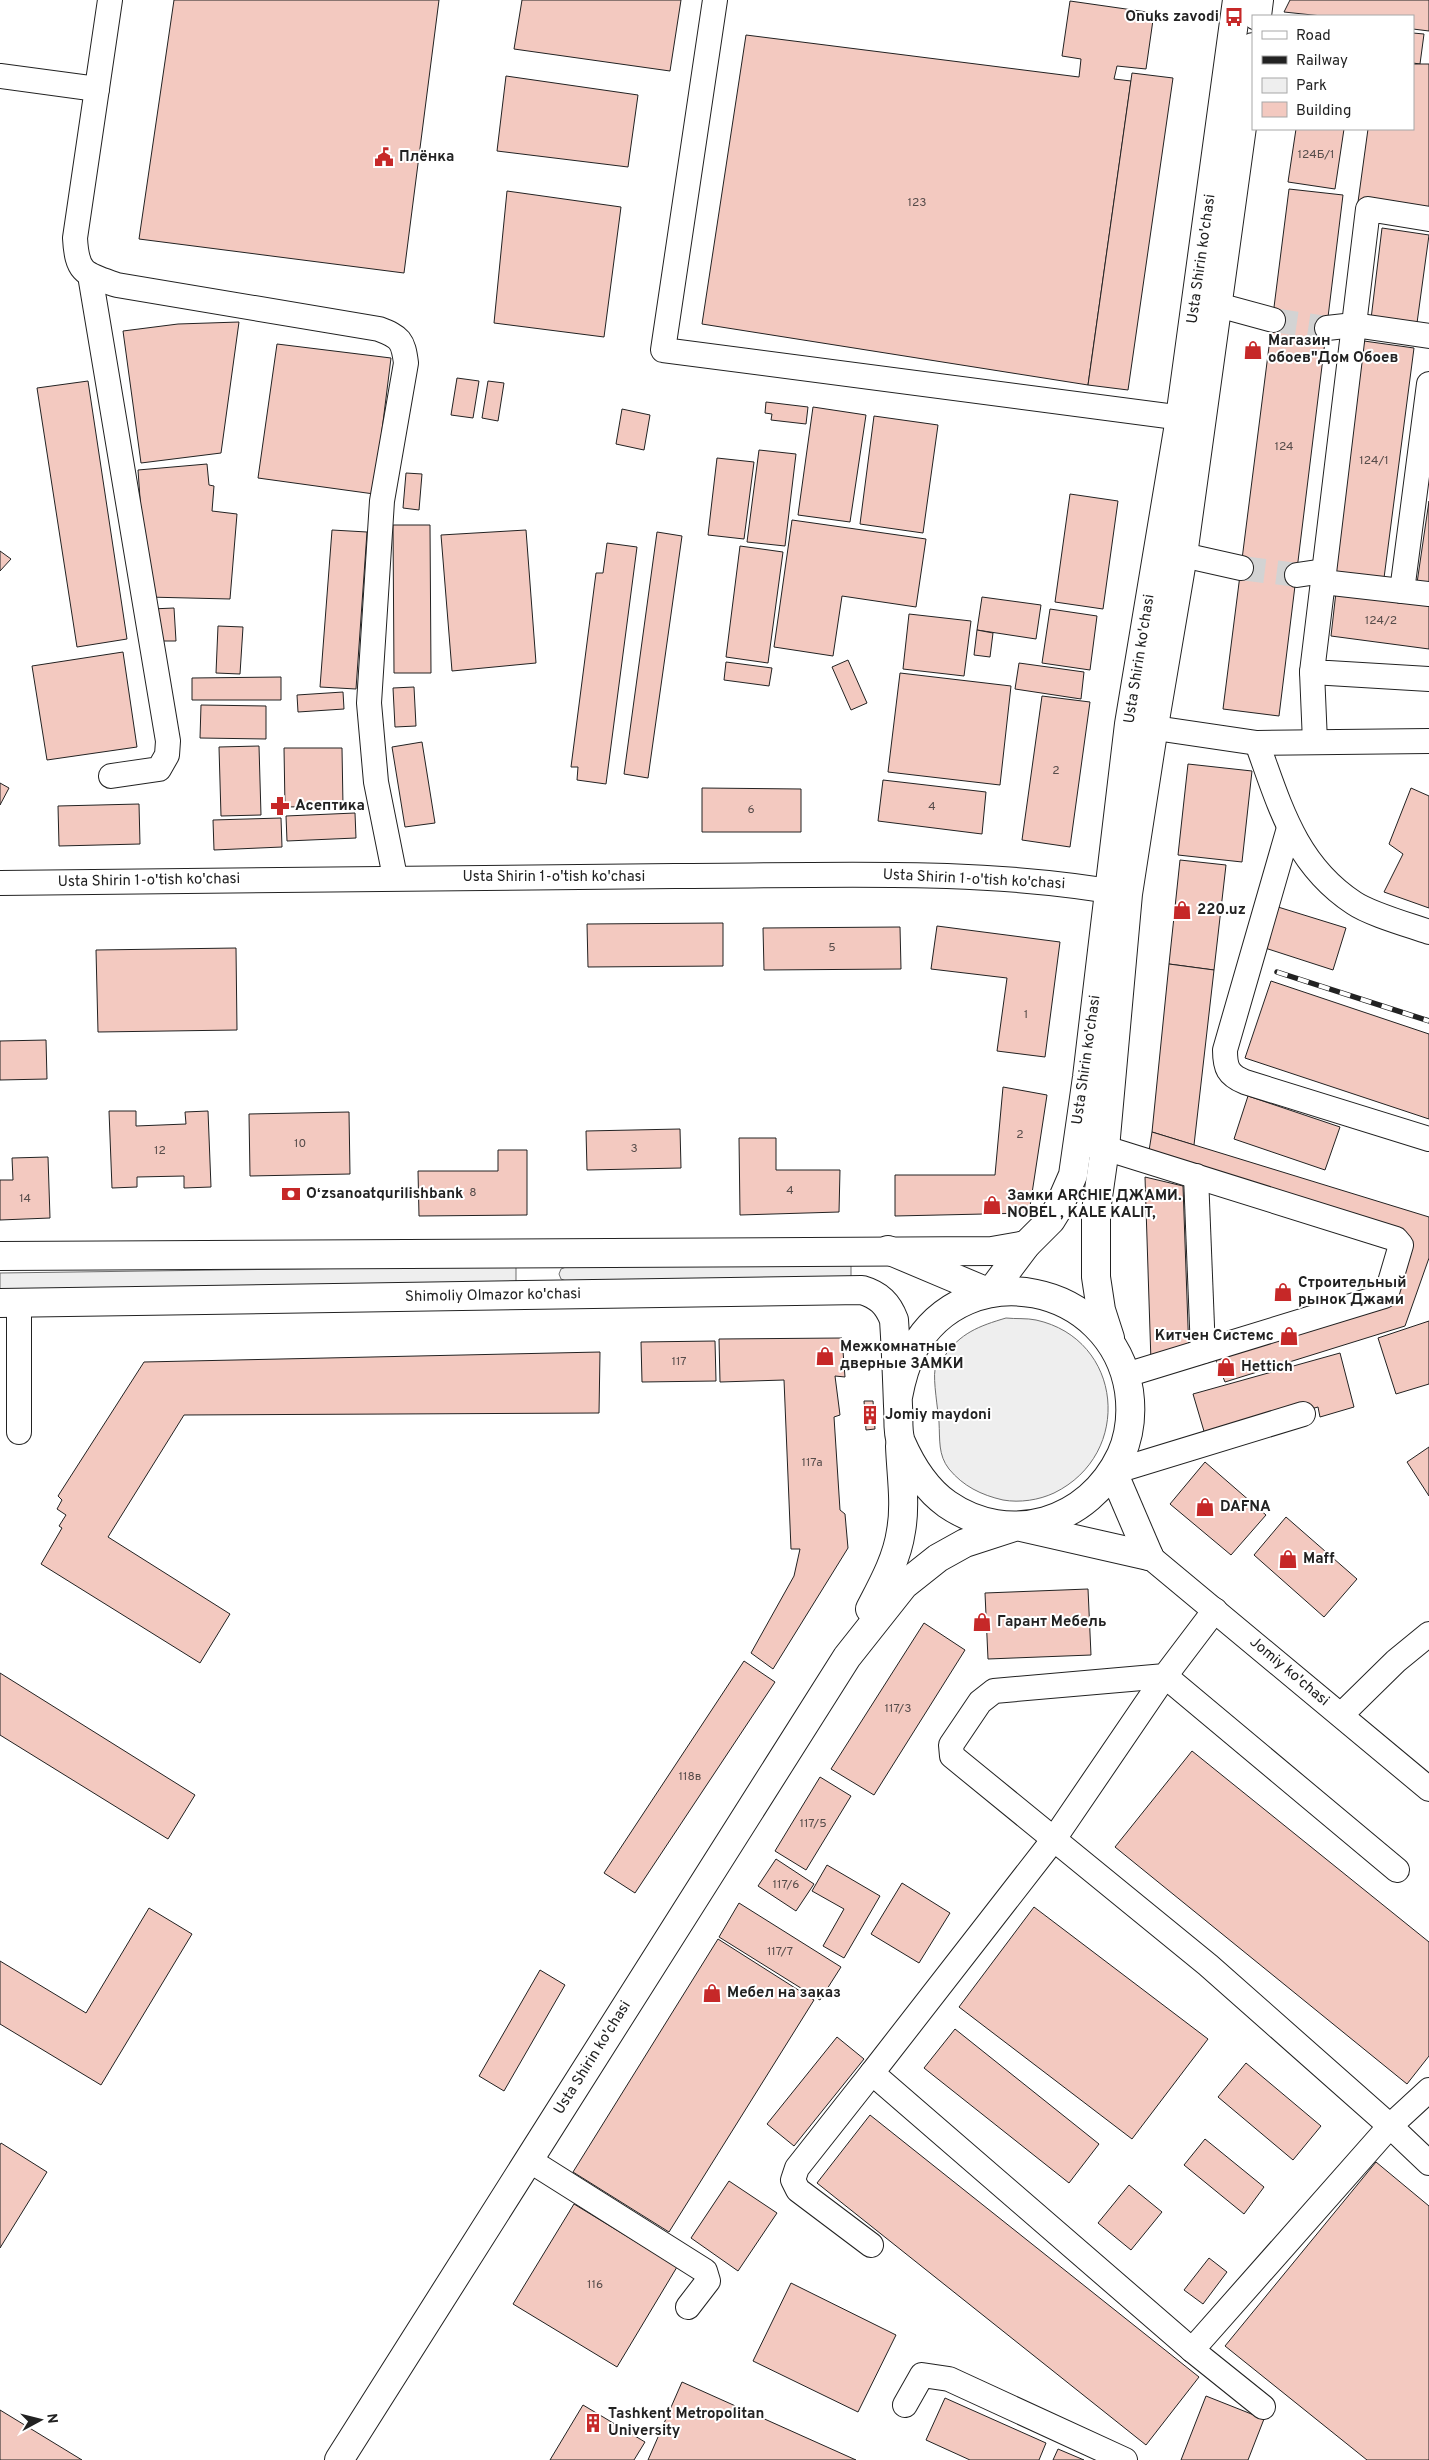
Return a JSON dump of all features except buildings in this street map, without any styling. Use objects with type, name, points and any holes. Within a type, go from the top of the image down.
[{"type":"main road","name":"Usta Shirin ko'chasi","points":[[1141,725],[1183,555],[1191,419],[1237,0]]},
{"type":"main road","points":[[1257,15],[1259,0]]},
{"type":"main road","name":"Usta Shirin ko'chasi","points":[[990,1293],[1026,1245],[1051,1220],[1059,1207],[1072,1175],[1086,1076],[1118,892],[1141,725],[1191,419],[1218,306],[1252,54]]},
{"type":"main road","name":"Usta Shirin ko'chasi","points":[[1112,1344],[1101,1310],[1096,1277],[1096,1211],[1105,1148],[1118,892]]},
{"type":"main road","points":[[0,1256],[888,1250],[992,1251],[1026,1245]]},
{"type":"main road","points":[[888,1250],[990,1293]]},
{"type":"main road","points":[[540,1252],[541,1295]]},
{"type":"main road","name":"Shimoliy Olmazor ko'chasi","points":[[10,1303],[868,1292],[883,1301],[890,1310],[894,1320],[898,1397]]},
{"type":"main road","points":[[1017,1526],[1040,1523],[1062,1516],[1081,1505],[1099,1490],[1113,1472],[1127,1441],[1132,1408],[1126,1375],[1112,1344],[1097,1325],[1078,1310],[1057,1299],[1034,1292],[990,1293],[964,1302],[944,1315],[927,1331],[910,1357],[903,1372],[898,1397],[900,1440],[913,1467],[928,1487],[946,1503],[967,1515],[990,1523],[1017,1526],[1149,1556]]},
{"type":"main road","name":"Usta Shirin ko'chasi","points":[[847,1657],[898,1548],[903,1512],[900,1440]]},
{"type":"main road","points":[[1113,1472],[1149,1556]]},
{"type":"main road","name":"Usta Shirin ko'chasi","points":[[339,2460],[847,1657],[904,1585],[938,1558],[965,1542],[1017,1526]]},
{"type":"street","points":[[110,0],[75,238],[77,260],[90,275],[117,285],[378,329],[396,336],[404,345],[406,363],[382,501],[369,703],[376,782],[396,877]]},
{"type":"street","points":[[715,0],[664,350],[1191,419]]},
{"type":"street","points":[[0,76],[97,90]]},
{"type":"street","points":[[1315,742],[1312,672],[1368,209],[1429,219]]},
{"type":"street","points":[[90,275],[168,741],[168,755],[159,769],[111,776]]},
{"type":"street","points":[[1218,306],[1272,320]]},
{"type":"street","points":[[1327,328],[1354,325],[1429,336]]},
{"type":"street","points":[[1402,591],[1429,384]]},
{"type":"street","points":[[1183,555],[1241,568]]},
{"type":"street","points":[[1297,575],[1324,576],[1402,591],[1429,594]]},
{"type":"street","points":[[1312,672],[1429,679]]},
{"type":"street","points":[[1141,725],[1257,743],[1429,740]]},
{"type":"street","points":[[1257,743],[1289,828],[1303,854],[1320,877],[1355,904],[1429,932]]},
{"type":"street","points":[[1289,828],[1225,1050],[1226,1067],[1232,1076],[1245,1082],[1429,1139]]},
{"type":"street","name":"Usta Shirin 1-o'tish ko'chasi","points":[[0,882],[396,877],[930,875],[1080,886],[1118,892]]},
{"type":"street","points":[[1076,1142],[1105,1148],[1396,1239],[1401,1245],[1388,1290],[1384,1296],[1126,1375]]},
{"type":"street","points":[[1196,1176],[1203,1351]]},
{"type":"street","points":[[10,1303],[19,1432]]},
{"type":"street","points":[[1113,1472],[1304,1414]]},
{"type":"street","name":"Jomiy ko'chasi","points":[[1149,1556],[1429,1789]]},
{"type":"street","points":[[871,2246],[798,2190],[794,2180],[797,2168],[1054,1839],[1165,1676],[1215,1610]]},
{"type":"street","points":[[1341,1714],[1396,1661],[1429,1634]]},
{"type":"street","points":[[1397,1870],[1165,1676],[994,1691],[980,1702],[950,1745],[952,1756],[1208,1966],[1429,2162]]},
{"type":"street","points":[[872,2073],[1192,2350],[1263,2407]]},
{"type":"street","points":[[1192,2350],[1390,2126],[1429,2090]]},
{"type":"street","points":[[529,2160],[705,2271],[708,2280],[688,2307]]},
{"type":"street","points":[[905,2405],[922,2375],[949,2379],[1125,2460]]},
{"type":"green space","points":[[851,1264],[851,1278],[566,1281],[561,1279],[559,1274],[561,1269],[566,1267]]},
{"type":"green space","points":[[516,1266],[516,1282],[0,1290],[0,1273]]},
{"type":"green space","points":[[1006,1318],[1036,1320],[1065,1331],[1087,1350],[1101,1373],[1108,1399],[1106,1426],[1097,1452],[1080,1475],[1054,1493],[1029,1500],[1003,1500],[973,1489],[954,1475],[945,1464],[940,1447],[935,1381],[937,1365],[964,1336],[987,1324]]},
{"type":"tunnel","points":[[1273,320],[1327,328]]},
{"type":"tunnel","points":[[1241,568],[1297,575]]},
{"type":"railway","points":[[1277,972],[1429,1021]]},
{"type":"place","name":"Onuks zavodi","points":[[1234,17]]},
{"type":"place","name":"Плёнка","points":[[384,157]]},
{"type":"place","name":"Магазин обоев\"Дом Обоев","points":[[1253,350]]},
{"type":"place","name":"Асептика","points":[[280,806]]},
{"type":"place","name":"220.uz","points":[[1182,910]]},
{"type":"place","name":"Oʻzsanoatqurilishbank","points":[[291,1194]]},
{"type":"place","name":"Замки ARCHIE ДЖАМИ. NOBEL , KALE KALIT,","points":[[992,1205]]},
{"type":"place","name":"Строительный рынок Джами","points":[[1283,1292]]},
{"type":"place","name":"Китчен Системс","points":[[1289,1336]]},
{"type":"place","name":"Межкомнатные дверные ЗАМКИ","points":[[825,1356]]},
{"type":"place","name":"Hettich","points":[[1226,1367]]},
{"type":"place","name":"Jomiy maydoni","points":[[870,1415]]},
{"type":"place","name":"DAFNA","points":[[1205,1507]]},
{"type":"place","name":"Maff","points":[[1288,1559]]},
{"type":"place","name":"Гарант Мебель","points":[[982,1622]]},
{"type":"place","name":"Мебел на заказ","points":[[712,1993]]},
{"type":"place","name":"Tashkent Metropolitan University","points":[[593,2423]]}]
